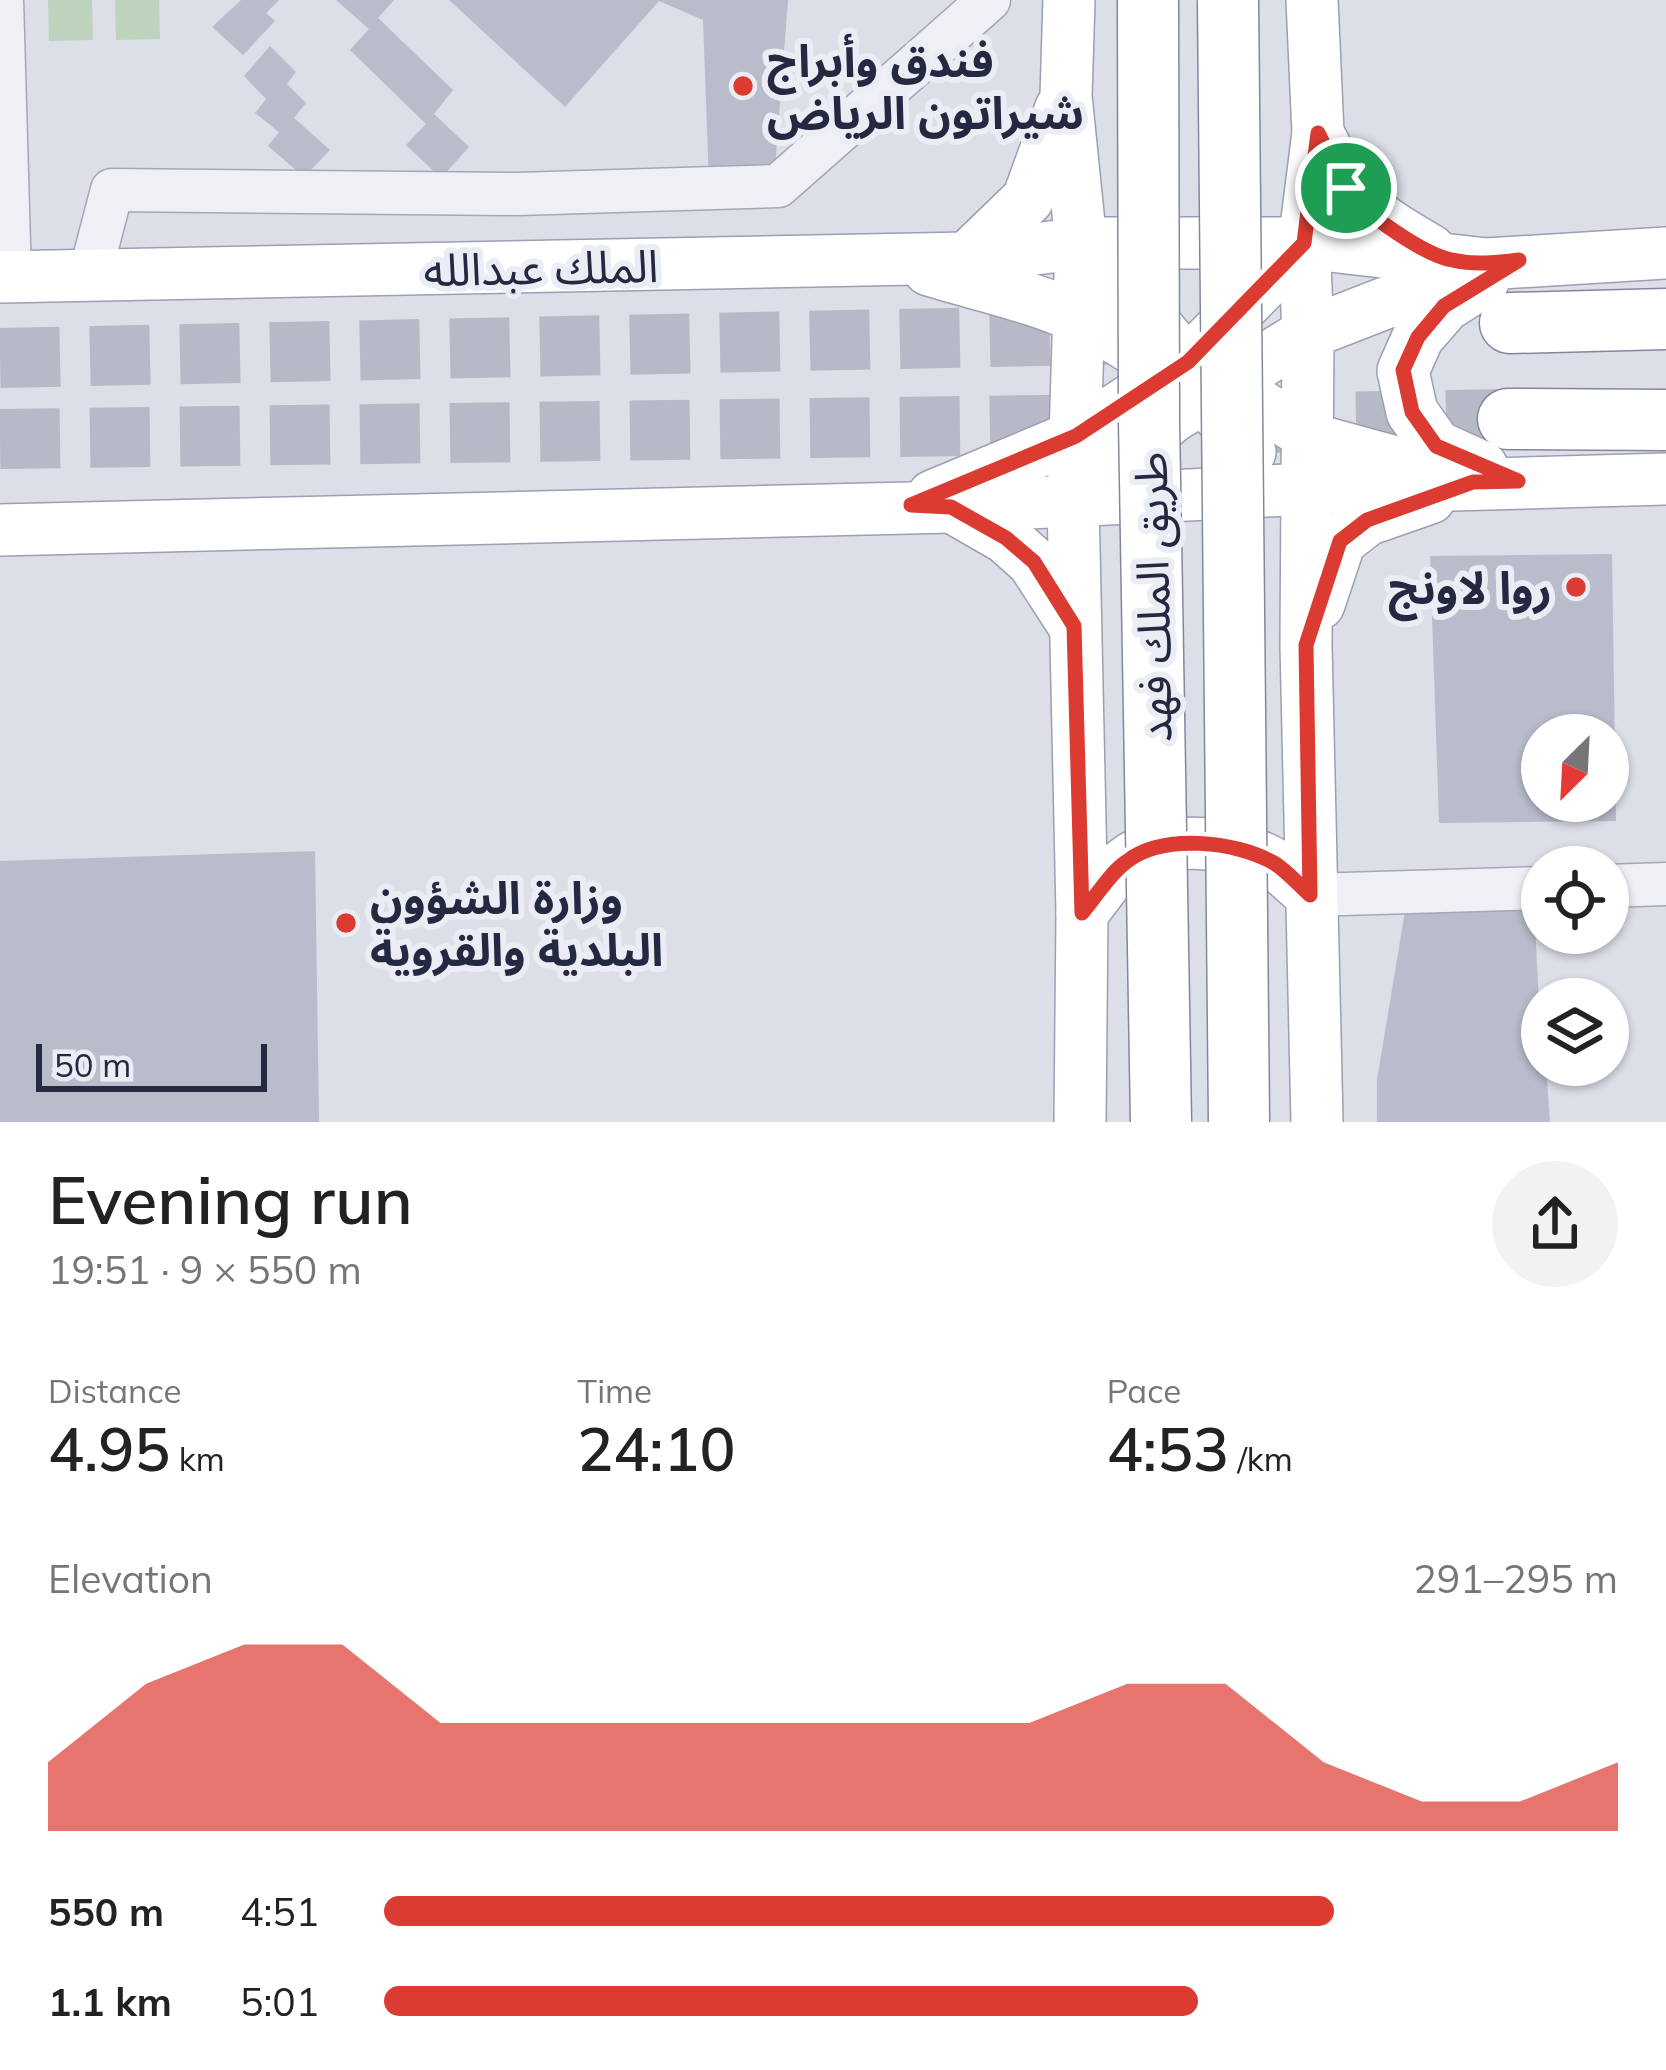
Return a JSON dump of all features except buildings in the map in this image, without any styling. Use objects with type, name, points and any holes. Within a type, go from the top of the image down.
[{"type":"highway","name":"طريق الملك فهد","points":[[1148,0],[1149,421],[1161,1122]]},
{"type":"highway","name":"طريق الملك فهد","points":[[1228,0],[1239,1122]]},
{"type":"highway","points":[[1510,322],[1666,319]]},
{"type":"highway","points":[[1508,419],[1666,420]]},
{"type":"main road","points":[[1069,0],[1066,96],[1081,243],[1072,502],[1082,913],[1080,1122]]},
{"type":"main road","points":[[1312,0],[1318,133],[1304,243],[1307,434],[1291,490],[1306,645],[1317,1122]]},
{"type":"main road","points":[[967,258],[1028,199],[1066,96]]},
{"type":"main road","points":[[1318,133],[1346,188],[1362,207],[1484,261]]},
{"type":"main road","name":"الملك عبدالله","points":[[5,277],[895,260],[967,258],[1081,243],[1304,243]]},
{"type":"main road","points":[[1081,243],[1291,490]]},
{"type":"main road","points":[[1304,243],[1484,261],[1666,253]]},
{"type":"main road","points":[[1072,502],[1172,417],[1195,380],[1304,243]]},
{"type":"main road","points":[[895,260],[1081,319],[1319,441],[1496,482]]},
{"type":"main road","points":[[931,506],[1195,380],[1484,261]]},
{"type":"main road","points":[[1484,261],[1418,337],[1403,370],[1412,412],[1436,446],[1496,482]]},
{"type":"main road","points":[[0,530],[1072,502],[1666,478]]},
{"type":"main road","points":[[1306,645],[1340,541],[1367,520],[1496,482]]},
{"type":"main road","points":[[931,506],[1006,538],[1034,562],[1074,626]]},
{"type":"main road","points":[[1082,913],[1126,861],[1184,843],[1262,859],[1310,895]]},
{"type":"street","points":[[2,0],[5,277]]},
{"type":"street","points":[[89,278],[112,190],[517,194],[778,185],[989,0]]},
{"type":"street","points":[[1629,885],[1666,884]]},
{"type":"street","points":[[1310,895],[1521,889]]},
{"type":"green space","points":[[48,0],[92,0],[93,40],[49,41]]},
{"type":"green space","points":[[115,0],[159,0],[160,39],[116,40]]},
{"type":"tunnel","points":[[0,358],[1134,334]]},
{"type":"tunnel","points":[[1266,423],[1508,419]]},
{"type":"tunnel","points":[[0,439],[1116,424]]},
{"type":"place","name":"فندق وأبراج شيراتون الرياض","points":[[743,86]]},
{"type":"place","name":"روا لاونج","points":[[1576,587]]},
{"type":"place","name":"وزارة الشؤون البلدية والقروية","points":[[346,923]]},
{"type":"route","points":[[1318,133],[1346,188],[1362,207],[1447,260],[1486,264],[1519,260],[1444,306],[1418,337],[1403,370],[1412,412],[1436,446],[1518,481],[1473,482],[1367,520],[1340,541],[1306,645],[1310,895],[1274,864],[1250,854],[1184,843],[1126,861],[1082,913],[1074,626],[1034,562],[1006,538],[951,507],[911,505],[1076,436],[1188,362],[1304,243],[1318,133]]}]
